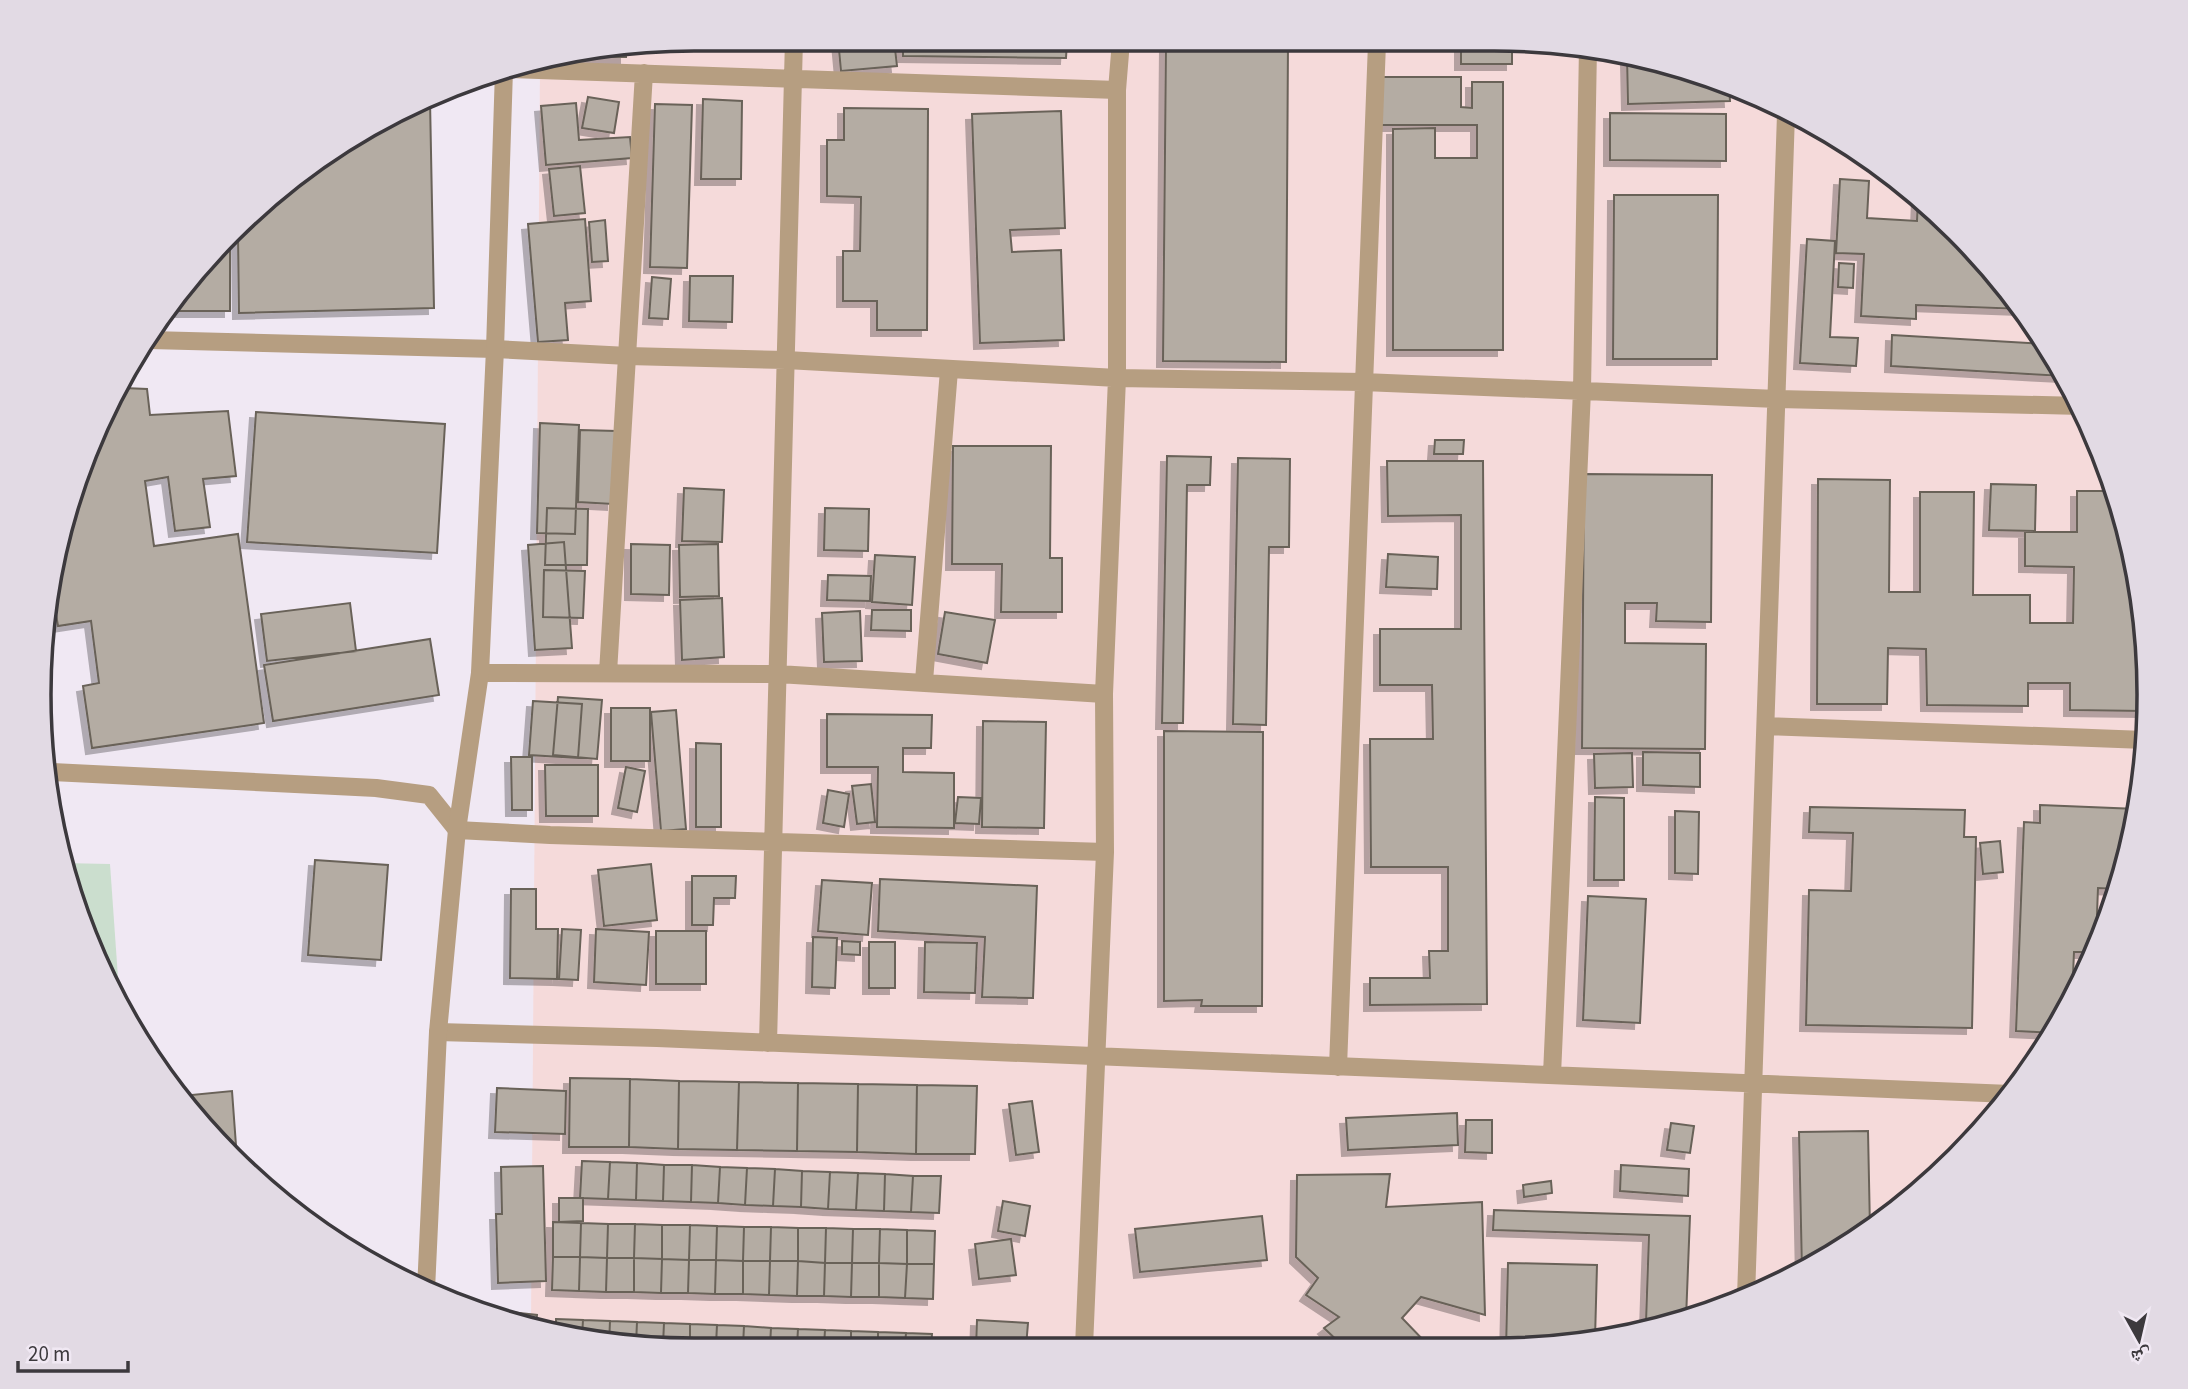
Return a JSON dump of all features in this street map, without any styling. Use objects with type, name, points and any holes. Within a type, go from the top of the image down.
[{"type":"street","points":[[768,1043],[793,51]]},
{"type":"street","points":[[1084,1338],[1105,852],[1104,694],[1116,378],[1117,90],[1120,51]]},
{"type":"street","points":[[1338,1067],[1377,51]]},
{"type":"street","points":[[1552,1075],[1582,390],[1588,58]]},
{"type":"street","points":[[541,70],[1117,90]]},
{"type":"street","points":[[608,673],[644,73]]},
{"type":"street","points":[[426,1279],[438,1032],[457,830],[480,673],[504,80]]},
{"type":"street","points":[[1746,1286],[1786,121]]},
{"type":"street","points":[[157,340],[786,360],[1116,378],[1363,382],[1777,399],[2069,406]]},
{"type":"street","points":[[924,681],[949,370]]},
{"type":"street","points":[[480,673],[778,674],[1104,694]]},
{"type":"street","points":[[1766,726],[2136,740]]},
{"type":"street","points":[[55,772],[376,788],[429,795],[457,830],[1105,852]]},
{"type":"street","points":[[438,1032],[1998,1094]]},
{"type":"shaded area","points":[[694,51],[1493,51],[1578,56],[1619,63],[1700,85],[1740,100],[1778,117],[1851,159],[1885,184],[1949,239],[2004,303],[2029,337],[2071,410],[2088,448],[2103,488],[2125,569],[2132,610],[2137,694],[2132,779],[2125,820],[2103,901],[2088,941],[2071,979],[2029,1052],[2004,1086],[1949,1150],[1885,1205],[1851,1230],[1778,1272],[1700,1304],[1619,1326],[1536,1337],[694,1338],[610,1333],[531,1317],[540,70],[610,56]]},
{"type":"green space","points":[[74,863],[110,864],[118,981],[100,941]]},
{"type":"building","points":[[839,51],[895,51],[897,66],[841,71]]},
{"type":"building","points":[[903,51],[1066,51],[1066,58],[903,56]]},
{"type":"building","points":[[1166,51],[1288,51],[1286,362],[1163,361]]},
{"type":"building","points":[[1461,51],[1512,51],[1512,64],[1461,64]]},
{"type":"building","points":[[626,54],[626,57],[604,57]]},
{"type":"building","points":[[1627,65],[1700,85],[1730,96],[1730,101],[1628,104]]},
{"type":"building","points":[[1380,77],[1461,77],[1461,107],[1472,108],[1472,82],[1503,82],[1503,350],[1393,350],[1393,129],[1435,128],[1435,158],[1477,158],[1477,125],[1380,125]]},
{"type":"building","points":[[588,97],[619,102],[614,133],[582,128]]},
{"type":"building","points":[[703,99],[742,101],[741,179],[701,179]]},
{"type":"building","points":[[576,103],[579,140],[630,137],[632,158],[546,165],[541,106]]},
{"type":"building","points":[[655,104],[692,105],[687,268],[650,267]]},
{"type":"building","points":[[430,108],[434,308],[239,313],[239,239],[303,184],[337,159]]},
{"type":"building","points":[[844,108],[928,109],[927,330],[877,330],[877,301],[843,301],[843,251],[860,251],[861,197],[827,196],[827,140],[844,140]]},
{"type":"building","points":[[1061,111],[1065,228],[1010,230],[1012,252],[1061,250],[1064,340],[980,343],[972,114]]},
{"type":"building","points":[[1610,113],[1726,114],[1726,161],[1610,160]]},
{"type":"building","points":[[580,166],[585,213],[554,216],[549,169]]},
{"type":"building","points":[[1840,179],[1869,181],[1867,218],[1917,221],[1917,211],[1949,239],[2008,308],[1916,305],[1916,319],[1861,316],[1864,254],[1836,253]]},
{"type":"building","points":[[1614,195],[1718,195],[1717,359],[1613,359]]},
{"type":"building","points":[[585,219],[591,301],[565,303],[568,340],[538,342],[528,224]]},
{"type":"building","points":[[605,220],[608,261],[592,262],[589,222]]},
{"type":"building","points":[[1807,239],[1835,241],[1830,337],[1858,338],[1856,366],[1800,363]]},
{"type":"building","points":[[230,249],[230,311],[178,311]]},
{"type":"building","points":[[1839,263],[1854,264],[1853,288],[1838,287]]},
{"type":"building","points":[[690,276],[733,276],[732,322],[689,321]]},
{"type":"building","points":[[652,277],[671,279],[668,319],[649,318]]},
{"type":"building","points":[[1892,335],[2033,343],[2052,375],[1891,366]]},
{"type":"building","points":[[129,388],[147,389],[150,415],[228,411],[236,476],[203,479],[210,527],[175,531],[168,477],[145,481],[154,546],[238,534],[264,723],[92,748],[83,686],[99,683],[91,621],[58,626],[56,610],[73,528],[100,448]]},
{"type":"building","points":[[256,412],[445,424],[437,553],[247,542]]},
{"type":"building","points":[[540,423],[579,425],[575,534],[537,533]]},
{"type":"building","points":[[580,430],[616,431],[613,504],[578,502]]},
{"type":"building","points":[[1435,440],[1464,440],[1463,454],[1434,454]]},
{"type":"building","points":[[953,446],[1051,446],[1050,558],[1062,558],[1062,612],[1001,612],[1002,564],[952,564]]},
{"type":"building","points":[[1167,456],[1211,457],[1210,485],[1187,485],[1183,723],[1162,723]]},
{"type":"building","points":[[1238,458],[1290,459],[1289,547],[1269,547],[1266,725],[1233,724]]},
{"type":"building","points":[[1387,461],[1483,461],[1487,1004],[1370,1005],[1370,978],[1430,978],[1429,951],[1448,951],[1448,867],[1371,867],[1370,739],[1433,739],[1432,685],[1380,685],[1380,629],[1461,629],[1461,515],[1388,516]]},
{"type":"building","points":[[1584,474],[1712,475],[1711,622],[1656,621],[1657,603],[1625,603],[1625,643],[1706,644],[1705,749],[1582,748]]},
{"type":"building","points":[[1818,479],[1890,480],[1889,592],[1920,592],[1920,492],[1974,492],[1973,595],[2030,595],[2030,623],[2073,623],[2074,567],[2025,566],[2025,532],[2077,532],[2077,491],[2104,491],[2125,569],[2132,610],[2137,711],[2070,710],[2070,683],[2028,683],[2028,706],[1927,705],[1926,649],[1888,648],[1887,704],[1817,704]]},
{"type":"building","points":[[1991,484],[2036,485],[2035,531],[1989,530]]},
{"type":"building","points":[[684,488],[724,490],[722,542],[682,541]]},
{"type":"building","points":[[547,508],[588,509],[587,565],[545,565]]},
{"type":"building","points":[[825,508],[869,509],[868,551],[824,550]]},
{"type":"building","points":[[564,542],[572,648],[535,650],[528,545]]},
{"type":"building","points":[[631,544],[670,545],[669,595],[631,594]]},
{"type":"building","points":[[718,544],[719,596],[680,597],[679,545]]},
{"type":"building","points":[[1388,554],[1438,557],[1437,589],[1386,587]]},
{"type":"building","points":[[875,555],[915,557],[912,605],[872,602]]},
{"type":"building","points":[[544,570],[585,571],[583,618],[543,617]]},
{"type":"building","points":[[828,575],[871,576],[870,601],[827,600]]},
{"type":"building","points":[[722,598],[724,657],[682,660],[680,600]]},
{"type":"building","points":[[350,603],[356,651],[267,661],[261,614]]},
{"type":"building","points":[[872,610],[911,610],[911,631],[871,630]]},
{"type":"building","points":[[860,611],[862,661],[824,662],[822,613]]},
{"type":"building","points":[[945,612],[995,620],[987,663],[938,654]]},
{"type":"building","points":[[430,639],[439,695],[273,721],[264,665]]},
{"type":"building","points":[[558,697],[602,700],[597,759],[553,755]]},
{"type":"building","points":[[533,701],[582,704],[578,758],[529,755]]},
{"type":"building","points":[[611,708],[650,708],[650,761],[611,761]]},
{"type":"building","points":[[676,710],[686,829],[661,831],[651,712]]},
{"type":"building","points":[[827,714],[932,715],[931,748],[903,748],[903,772],[954,773],[954,828],[877,827],[878,767],[827,767]]},
{"type":"building","points":[[983,721],[1046,722],[1044,828],[982,827]]},
{"type":"building","points":[[1164,731],[1263,732],[1262,1006],[1201,1006],[1202,1000],[1164,1001]]},
{"type":"building","points":[[696,743],[721,744],[721,827],[696,827]]},
{"type":"building","points":[[1643,752],[1700,753],[1700,787],[1643,785]]},
{"type":"building","points":[[1632,753],[1633,787],[1595,788],[1594,754]]},
{"type":"building","points":[[511,757],[532,757],[532,810],[512,810]]},
{"type":"building","points":[[545,765],[598,765],[598,816],[546,816]]},
{"type":"building","points":[[626,767],[645,771],[637,812],[618,808]]},
{"type":"building","points":[[871,784],[875,822],[857,824],[852,786]]},
{"type":"building","points":[[828,790],[849,794],[844,827],[823,823]]},
{"type":"building","points":[[958,797],[981,798],[979,824],[955,823]]},
{"type":"building","points":[[1595,797],[1624,798],[1624,880],[1594,880]]},
{"type":"building","points":[[2040,805],[2127,809],[2107,888],[2098,888],[2098,914],[2083,952],[2074,952],[2071,979],[2041,1032],[2016,1031],[2024,822],[2040,823]]},
{"type":"building","points":[[1810,807],[1965,810],[1964,837],[1976,837],[1972,1028],[1806,1025],[1809,890],[1851,891],[1853,833],[1809,832]]},
{"type":"building","points":[[1675,811],[1699,812],[1698,874],[1675,873]]},
{"type":"building","points":[[2000,841],[2003,872],[1983,874],[1980,843]]},
{"type":"building","points":[[315,860],[388,865],[381,960],[308,955]]},
{"type":"building","points":[[651,864],[657,920],[604,926],[598,870]]},
{"type":"building","points":[[692,876],[736,876],[735,898],[714,898],[713,925],[692,925]]},
{"type":"building","points":[[880,879],[1037,886],[1033,998],[982,997],[985,937],[878,931]]},
{"type":"building","points":[[822,880],[872,883],[868,935],[818,931]]},
{"type":"building","points":[[511,889],[536,889],[536,929],[558,929],[557,979],[510,978]]},
{"type":"building","points":[[1588,896],[1646,899],[1640,1023],[1583,1020]]},
{"type":"building","points":[[562,929],[581,930],[578,980],[559,979]]},
{"type":"building","points":[[596,929],[649,932],[646,985],[594,982]]},
{"type":"building","points":[[656,931],[706,931],[706,984],[656,984]]},
{"type":"building","points":[[813,937],[837,938],[835,988],[812,987]]},
{"type":"building","points":[[842,941],[860,942],[860,955],[842,954]]},
{"type":"building","points":[[869,942],[895,942],[895,988],[869,988]]},
{"type":"building","points":[[925,942],[977,943],[975,993],[924,992]]},
{"type":"building","points":[[570,1078],[630,1079],[629,1147],[569,1147]]},
{"type":"building","points":[[630,1079],[679,1081],[678,1149],[629,1147]]},
{"type":"building","points":[[679,1081],[739,1082],[737,1150],[678,1149]]},
{"type":"building","points":[[739,1082],[798,1083],[797,1151],[737,1150]]},
{"type":"building","points":[[798,1083],[858,1084],[857,1152],[797,1151]]},
{"type":"building","points":[[858,1084],[917,1085],[916,1154],[857,1152]]},
{"type":"building","points":[[917,1085],[977,1086],[975,1154],[916,1154]]},
{"type":"building","points":[[497,1088],[566,1091],[565,1134],[495,1132]]},
{"type":"building","points":[[232,1091],[236,1147],[211,1119],[191,1095]]},
{"type":"building","points":[[1032,1101],[1039,1152],[1016,1155],[1009,1104]]},
{"type":"building","points":[[1457,1113],[1458,1145],[1348,1150],[1346,1118]]},
{"type":"building","points":[[1466,1120],[1492,1120],[1492,1153],[1465,1152]]},
{"type":"building","points":[[1671,1123],[1694,1126],[1690,1153],[1667,1150]]},
{"type":"building","points":[[1868,1131],[1870,1216],[1802,1259],[1799,1132]]},
{"type":"building","points":[[582,1161],[610,1162],[608,1199],[580,1198]]},
{"type":"building","points":[[610,1162],[637,1163],[636,1200],[608,1199]]},
{"type":"building","points":[[637,1163],[664,1165],[663,1201],[636,1200]]},
{"type":"building","points":[[664,1165],[692,1165],[691,1202],[663,1201]]},
{"type":"building","points":[[692,1165],[720,1167],[718,1203],[691,1202]]},
{"type":"building","points":[[1621,1165],[1689,1169],[1688,1196],[1620,1191]]},
{"type":"building","points":[[543,1166],[546,1281],[498,1283],[496,1214],[502,1214],[501,1167]]},
{"type":"building","points":[[720,1167],[747,1168],[745,1205],[718,1203]]},
{"type":"building","points":[[747,1168],[775,1169],[773,1206],[745,1205]]},
{"type":"building","points":[[775,1169],[802,1171],[801,1207],[773,1206]]},
{"type":"building","points":[[802,1171],[830,1172],[828,1209],[801,1207]]},
{"type":"building","points":[[830,1172],[858,1173],[856,1210],[828,1209]]},
{"type":"building","points":[[858,1173],[885,1174],[884,1211],[856,1210]]},
{"type":"building","points":[[885,1174],[913,1176],[911,1212],[884,1211]]},
{"type":"building","points":[[1390,1174],[1386,1207],[1482,1202],[1485,1315],[1421,1297],[1402,1318],[1421,1338],[1334,1338],[1324,1328],[1339,1317],[1306,1295],[1318,1278],[1296,1257],[1297,1175]]},
{"type":"building","points":[[913,1176],[941,1176],[939,1213],[911,1212]]},
{"type":"building","points":[[1551,1181],[1552,1193],[1524,1197],[1523,1185]]},
{"type":"building","points":[[559,1198],[583,1198],[583,1221],[559,1222]]},
{"type":"building","points":[[1003,1201],[1030,1206],[1025,1236],[998,1231]]},
{"type":"building","points":[[1494,1210],[1690,1216],[1686,1308],[1646,1319],[1649,1235],[1493,1230]]},
{"type":"building","points":[[1262,1216],[1267,1260],[1140,1272],[1135,1229]]},
{"type":"building","points":[[553,1222],[581,1223],[580,1257],[553,1257]]},
{"type":"building","points":[[581,1223],[608,1224],[607,1258],[580,1257]]},
{"type":"building","points":[[608,1224],[635,1224],[634,1258],[607,1258]]},
{"type":"building","points":[[635,1224],[662,1225],[662,1259],[634,1258]]},
{"type":"building","points":[[662,1225],[690,1225],[689,1260],[662,1259]]},
{"type":"building","points":[[690,1225],[717,1226],[716,1260],[689,1260]]},
{"type":"building","points":[[717,1226],[744,1227],[743,1261],[716,1260]]},
{"type":"building","points":[[744,1227],[771,1227],[770,1261],[743,1261]]},
{"type":"building","points":[[771,1227],[798,1228],[798,1261],[770,1261]]},
{"type":"building","points":[[798,1228],[826,1228],[825,1263],[798,1261]]},
{"type":"building","points":[[826,1228],[853,1229],[852,1263],[825,1263]]},
{"type":"building","points":[[853,1229],[880,1229],[879,1263],[852,1263]]},
{"type":"building","points":[[880,1229],[907,1230],[907,1264],[879,1263]]},
{"type":"building","points":[[907,1230],[935,1231],[934,1264],[907,1264]]},
{"type":"building","points":[[1011,1239],[1016,1275],[979,1279],[975,1244]]},
{"type":"building","points":[[553,1257],[580,1257],[579,1291],[552,1290]]},
{"type":"building","points":[[580,1257],[607,1258],[606,1292],[579,1291]]},
{"type":"building","points":[[607,1258],[634,1258],[634,1292],[606,1292]]},
{"type":"building","points":[[634,1258],[662,1259],[661,1293],[634,1292]]},
{"type":"building","points":[[662,1259],[689,1260],[688,1293],[661,1293]]},
{"type":"building","points":[[689,1260],[716,1260],[715,1294],[688,1293]]},
{"type":"building","points":[[716,1260],[743,1261],[743,1294],[715,1294]]},
{"type":"building","points":[[743,1261],[770,1261],[769,1295],[743,1294]]},
{"type":"building","points":[[770,1261],[798,1261],[797,1296],[769,1295]]},
{"type":"building","points":[[798,1261],[825,1263],[824,1296],[797,1296]]},
{"type":"building","points":[[825,1263],[852,1263],[851,1297],[824,1296]]},
{"type":"building","points":[[852,1263],[879,1263],[879,1297],[851,1297]]},
{"type":"building","points":[[879,1263],[907,1264],[905,1298],[879,1297]]},
{"type":"building","points":[[1508,1263],[1597,1265],[1595,1330],[1506,1338]]},
{"type":"building","points":[[907,1264],[934,1264],[933,1299],[905,1298]]},
{"type":"building","points":[[517,1313],[537,1315],[537,1318]]},
{"type":"building","points":[[556,1319],[583,1320],[583,1328],[556,1323]]},
{"type":"building","points":[[583,1320],[610,1321],[610,1333],[583,1328]]},
{"type":"building","points":[[977,1320],[1028,1323],[1027,1338],[976,1338]]},
{"type":"building","points":[[610,1321],[637,1322],[636,1336],[610,1333]]},
{"type":"building","points":[[637,1322],[664,1323],[663,1337],[636,1336]]},
{"type":"building","points":[[664,1323],[690,1324],[690,1338],[663,1337]]},
{"type":"building","points":[[690,1324],[717,1325],[716,1338],[690,1338]]},
{"type":"building","points":[[717,1325],[744,1326],[743,1338],[716,1338]]},
{"type":"building","points":[[744,1326],[771,1328],[770,1338],[743,1338]]},
{"type":"building","points":[[771,1328],[798,1329],[797,1338],[770,1338]]},
{"type":"building","points":[[798,1329],[825,1330],[824,1338],[797,1338]]},
{"type":"building","points":[[825,1330],[851,1331],[851,1338],[824,1338]]},
{"type":"building","points":[[851,1331],[878,1332],[878,1338],[851,1338]]},
{"type":"building","points":[[878,1332],[906,1333],[906,1338],[878,1338]]},
{"type":"building","points":[[906,1333],[932,1334],[932,1338],[906,1338]]}]
